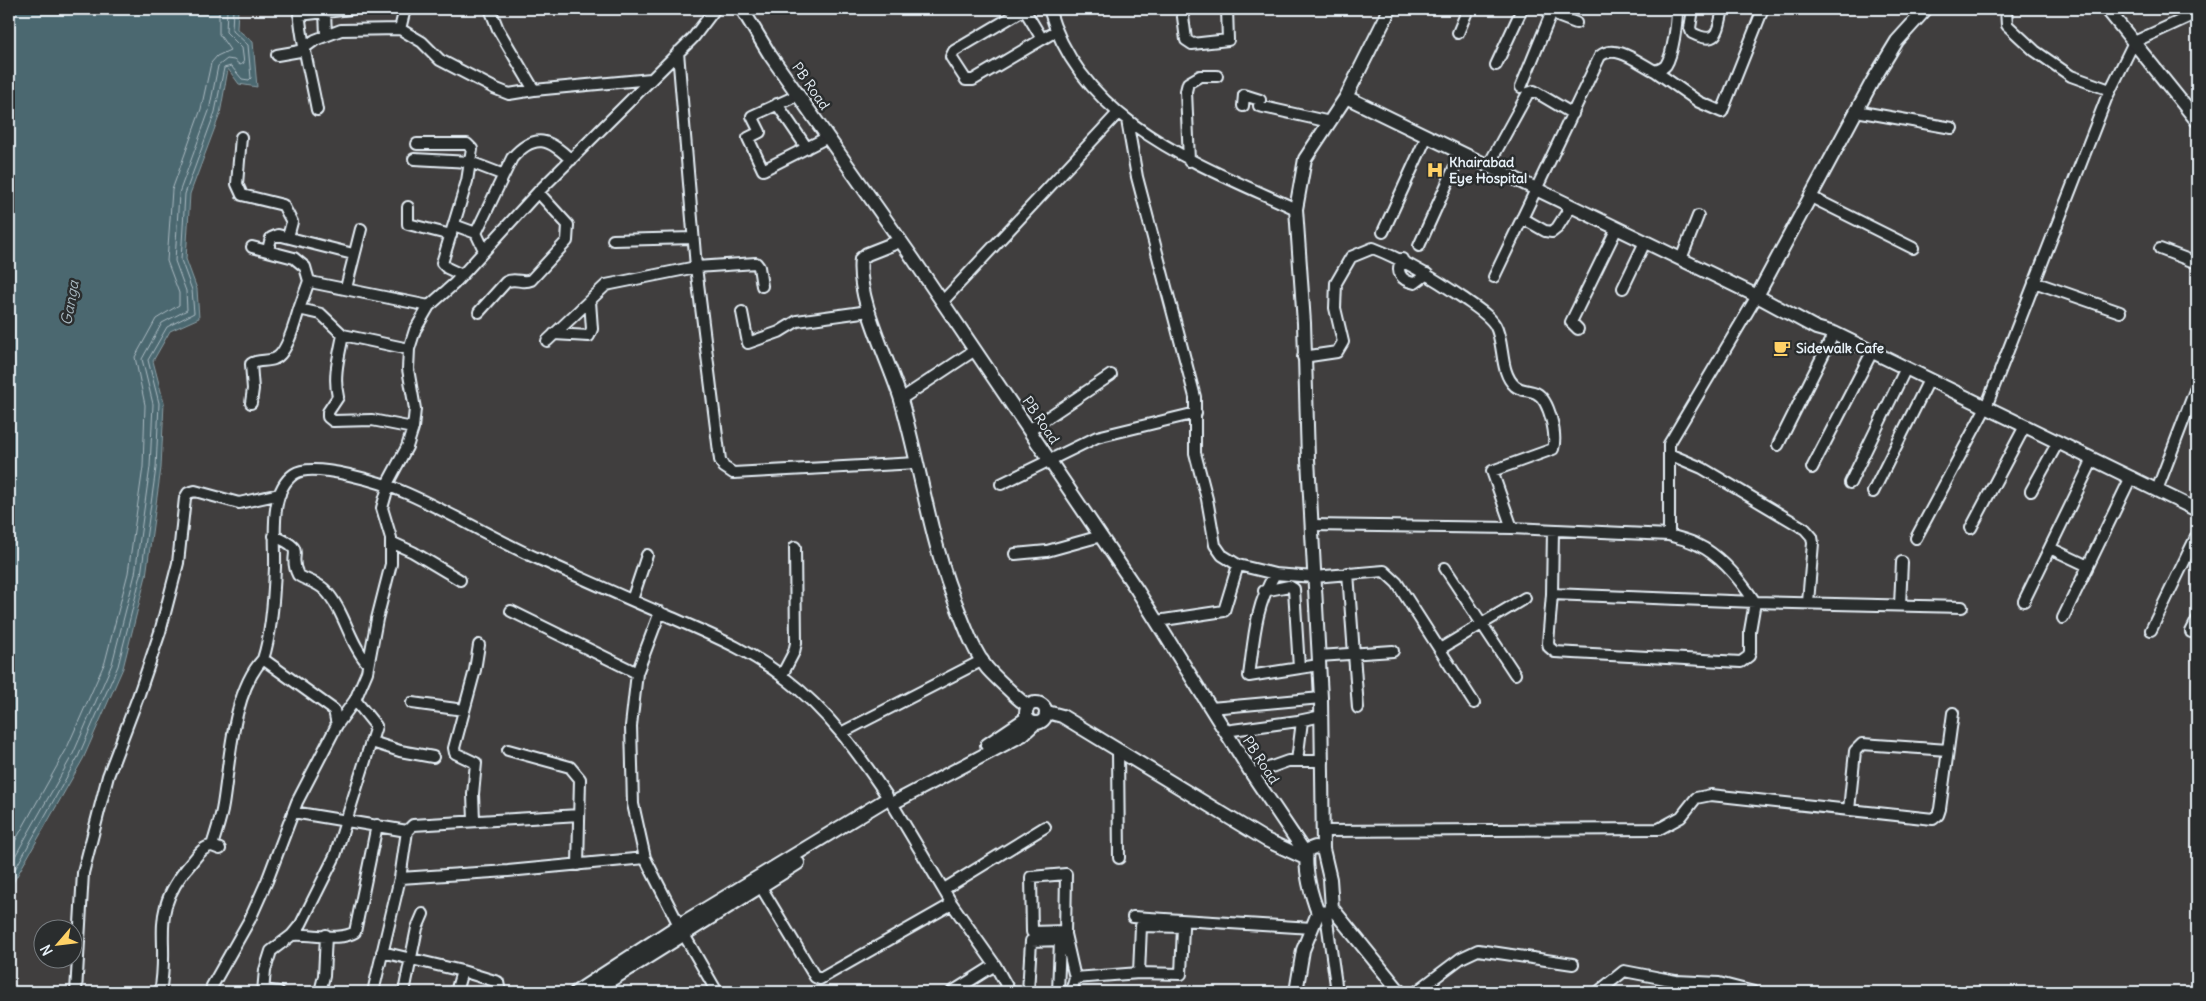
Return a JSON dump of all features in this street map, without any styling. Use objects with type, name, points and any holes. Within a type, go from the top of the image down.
[{"type":"street","points":[[317,110],[306,47],[301,35],[299,12],[351,9]]},
{"type":"street","points":[[400,29],[405,9]]},
{"type":"street","points":[[490,9],[498,30],[534,90]]},
{"type":"street","points":[[211,992],[212,986],[250,919],[267,881],[293,812],[337,726],[355,700],[368,664],[391,564],[392,542],[382,508],[387,487],[407,446],[413,428],[415,410],[408,369],[409,349],[415,330],[429,306],[462,275],[538,192],[678,52],[716,9]]},
{"type":"street","name":"PB Road","points":[[742,9],[798,95],[1030,430],[1101,536],[1306,856]]},
{"type":"street","points":[[1042,39],[1025,9],[954,51],[951,57],[966,80],[973,80],[1056,31]]},
{"type":"street","points":[[1049,9],[1056,31],[1084,79],[1118,114],[1189,161],[1296,209]]},
{"type":"street","points":[[1182,9],[1186,40],[1192,44],[1228,40],[1227,9]]},
{"type":"street","points":[[1296,992],[1303,950],[1312,928],[1325,912],[1330,879],[1323,849],[1322,716],[1303,357],[1304,324],[1296,209],[1305,159],[1346,97],[1390,9]]},
{"type":"street","points":[[1458,33],[1468,9]]},
{"type":"street","points":[[1496,65],[1522,9]]},
{"type":"street","points":[[1521,87],[1553,9],[1560,17],[1576,23]]},
{"type":"street","points":[[1655,71],[1666,66],[1673,41],[1677,9]]},
{"type":"street","points":[[1693,9],[1690,28],[1692,32],[1704,38],[1713,37],[1718,33],[1723,9]]},
{"type":"street","points":[[1494,277],[1600,56],[1614,50],[1655,71],[1699,102],[1722,112],[1763,9]]},
{"type":"street","points":[[1669,535],[1669,444],[1757,296],[1896,41],[1926,9]]},
{"type":"street","points":[[2006,9],[2007,25],[2034,51],[2071,76],[2110,90]]},
{"type":"street","points":[[2107,9],[2197,121]]},
{"type":"street","points":[[325,12],[326,35]]},
{"type":"street","points":[[1916,538],[1986,407],[2110,90],[2134,42],[2197,13]]},
{"type":"street","points":[[277,54],[300,50],[326,35],[341,30],[400,29],[415,37],[440,60],[509,94],[651,79]]},
{"type":"street","points":[[678,52],[696,267],[720,460],[724,467],[733,473],[918,463]]},
{"type":"street","points":[[1189,161],[1186,91],[1188,83],[1200,76],[1218,76]]},
{"type":"street","points":[[1488,166],[1528,93],[1534,91],[1573,114]]},
{"type":"street","points":[[798,95],[752,116],[760,132],[748,138],[763,170],[828,137]]},
{"type":"street","points":[[1243,106],[1244,95],[1260,100],[1259,106],[1330,122]]},
{"type":"street","points":[[1346,97],[1757,296],[1816,328],[1834,333],[2197,510]]},
{"type":"street","points":[[777,104],[807,148]]},
{"type":"street","points":[[1856,112],[1952,128]]},
{"type":"street","points":[[942,302],[1118,114]]},
{"type":"street","points":[[1127,120],[1137,177],[1195,397],[1195,454],[1207,499],[1215,545],[1222,556],[1238,565],[1275,574],[1314,577],[1372,570],[1388,573],[1474,702]]},
{"type":"street","points":[[1383,232],[1427,136]]},
{"type":"street","points":[[241,137],[237,184],[239,191],[242,194],[283,205],[292,222],[288,237]]},
{"type":"street","points":[[476,233],[504,175],[517,153],[538,142],[555,144],[571,160]]},
{"type":"street","points":[[417,144],[468,144],[472,149],[467,181],[442,262],[446,268],[462,275]]},
{"type":"street","points":[[1418,246],[1461,153]]},
{"type":"street","points":[[414,159],[470,162],[504,175]]},
{"type":"street","points":[[479,312],[506,282],[511,279],[531,280],[567,241],[568,226],[538,192]]},
{"type":"street","points":[[1810,197],[1913,248]]},
{"type":"street","points":[[1522,218],[1545,231],[1552,232],[1570,206]]},
{"type":"street","points":[[408,207],[408,224],[476,233]]},
{"type":"street","points":[[1681,259],[1698,216]]},
{"type":"street","points":[[1578,329],[1570,322],[1617,228]]},
{"type":"street","points":[[346,288],[353,254],[361,229]]},
{"type":"street","points":[[476,233],[484,250]]},
{"type":"street","points":[[268,250],[269,240],[273,236],[288,237],[353,254]]},
{"type":"street","points":[[613,240],[693,238]]},
{"type":"street","points":[[900,241],[867,254],[861,259],[861,276],[869,311],[900,399],[918,463],[927,514],[941,565],[967,632],[987,668],[1020,701],[1030,716],[1044,721],[1047,712]]},
{"type":"street","points":[[1623,288],[1645,242]]},
{"type":"street","points":[[251,403],[253,383],[251,364],[260,360],[273,359],[282,354],[309,281],[301,262],[268,250],[252,247]]},
{"type":"street","points":[[1303,357],[1337,352],[1341,349],[1344,342],[1335,308],[1336,283],[1351,257],[1373,248],[1402,259],[1481,311],[1494,324],[1501,339],[1506,372],[1515,386],[1536,393],[1542,398],[1547,408],[1556,440],[1553,448],[1492,470],[1512,528]]},
{"type":"street","points":[[2160,249],[2197,264]]},
{"type":"street","points":[[1402,259],[1399,265],[1399,275],[1403,280],[1415,283],[1427,274]]},
{"type":"street","points":[[590,301],[592,328],[589,336],[551,338],[606,285],[612,283],[696,267],[756,263],[759,267],[762,286]]},
{"type":"street","points":[[309,281],[429,306]]},
{"type":"street","points":[[2034,282],[2120,312]]},
{"type":"street","points":[[299,309],[321,314],[343,335],[409,349]]},
{"type":"street","points":[[742,312],[748,343],[779,332],[797,322],[869,311]]},
{"type":"street","points":[[1778,445],[1834,333]]},
{"type":"street","points":[[343,335],[336,378],[338,396],[328,412],[328,417],[333,421],[372,420],[413,428]]},
{"type":"street","points":[[900,399],[975,350]]},
{"type":"street","points":[[1812,468],[1872,352]]},
{"type":"street","points":[[1850,484],[1906,368]]},
{"type":"street","points":[[1030,430],[1110,375]]},
{"type":"street","points":[[1873,492],[1929,380]]},
{"type":"street","points":[[2157,490],[2197,385]]},
{"type":"street","points":[[1000,484],[1097,437],[1196,413]]},
{"type":"street","points":[[1971,528],[2025,426]]},
{"type":"street","points":[[2031,491],[2058,442]]},
{"type":"street","points":[[1669,454],[1702,468],[1804,529],[1812,537],[1808,602]]},
{"type":"street","points":[[2024,600],[2093,459]]},
{"type":"street","points":[[160,992],[163,910],[174,887],[188,866],[204,849],[216,847],[229,753],[238,715],[248,682],[263,660],[275,566],[274,520],[280,494],[286,481],[292,475],[309,468],[326,469],[405,492],[503,543],[742,648],[782,676],[820,708],[853,745],[890,801],[952,904],[995,965],[1010,992]]},
{"type":"street","points":[[2063,618],[2130,477]]},
{"type":"street","points":[[76,992],[83,873],[108,776],[160,632],[178,563],[184,498],[188,493],[195,491],[239,503],[280,494]]},
{"type":"street","points":[[1312,525],[1512,528],[1669,535],[1699,545],[1719,560],[1741,582],[1755,602],[1750,631],[1749,656],[1741,662],[1555,652],[1548,647],[1552,594],[1553,531]]},
{"type":"street","points":[[2151,630],[2197,535]]},
{"type":"street","points":[[274,536],[291,543],[294,547],[298,575],[316,582],[331,597],[356,647],[368,664]]},
{"type":"street","points":[[1015,554],[1046,551],[1101,536]]},
{"type":"street","points":[[392,542],[413,552],[460,580]]},
{"type":"street","points":[[782,676],[794,652],[796,643],[795,547]]},
{"type":"street","points":[[2050,548],[2088,566]]},
{"type":"street","points":[[632,600],[647,555]]},
{"type":"street","points":[[1900,605],[1902,562]]},
{"type":"street","points":[[1157,621],[1224,611],[1238,565]]},
{"type":"street","points":[[1446,568],[1514,674]]},
{"type":"street","points":[[1348,573],[1358,708]]},
{"type":"street","points":[[1275,574],[1264,591],[1258,606],[1249,676],[1300,668],[1319,661],[1354,654],[1393,651]]},
{"type":"street","points":[[1264,591],[1289,586],[1294,589],[1300,668]]},
{"type":"street","points":[[1552,594],[1755,602],[1962,607]]},
{"type":"street","points":[[1440,649],[1525,598]]},
{"type":"street","points":[[511,611],[637,673]]},
{"type":"street","points":[[660,612],[637,673],[631,726],[633,804],[645,858],[714,991]]},
{"type":"street","points":[[2191,632],[2197,620]]},
{"type":"street","points":[[474,820],[473,794],[476,763],[455,753],[454,748],[479,645]]},
{"type":"street","points":[[263,660],[334,710],[337,726]]},
{"type":"street","points":[[841,732],[982,660]]},
{"type":"street","points":[[1211,708],[1321,698]]},
{"type":"street","points":[[279,992],[262,991],[265,970],[271,951],[292,935],[312,903],[335,856],[345,820],[372,742],[376,726],[355,700]]},
{"type":"street","points":[[412,703],[464,710]]},
{"type":"street","points":[[576,992],[890,801],[1022,735],[1035,703],[1042,704],[1047,712],[1062,716],[1266,840],[1306,856]]},
{"type":"street","points":[[1324,831],[1659,829],[1681,817],[1696,798],[1711,795],[1933,819],[1938,815],[1940,809],[1953,713]]},
{"type":"street","points":[[1225,731],[1322,716]]},
{"type":"street","points":[[1297,761],[1302,720]]},
{"type":"street","points":[[372,742],[400,751],[433,757]]},
{"type":"street","points":[[1849,810],[1854,750],[1858,746],[1862,744],[1948,750]]},
{"type":"street","points":[[508,750],[570,767],[576,772],[580,779],[578,865]]},
{"type":"street","points":[[1118,750],[1120,858]]},
{"type":"street","points":[[1252,774],[1270,766],[1297,761],[1323,761]]},
{"type":"street","points":[[592,992],[681,929],[761,887],[890,801]]},
{"type":"street","points":[[293,812],[377,825],[407,832]]},
{"type":"street","points":[[373,992],[400,878],[407,832],[413,825],[579,815]]},
{"type":"street","points":[[292,935],[344,937],[355,932],[377,825]]},
{"type":"street","points":[[944,889],[1045,827]]},
{"type":"street","points":[[1323,849],[1310,848],[1306,856],[1325,912],[1337,992]]},
{"type":"street","points":[[400,878],[578,865],[645,858]]},
{"type":"street","points":[[1066,931],[1032,932],[1032,877],[1066,874],[1066,931],[1074,978],[1071,992]]},
{"type":"street","points":[[761,887],[815,977],[820,979],[952,904]]},
{"type":"street","points":[[1325,912],[1400,992]]},
{"type":"street","points":[[404,992],[413,958],[417,928],[423,914]]},
{"type":"street","points":[[1133,917],[1312,928]]},
{"type":"street","points":[[1074,978],[1138,973],[1181,974],[1184,927],[1141,926],[1138,973]]},
{"type":"street","points":[[320,992],[324,976],[326,935]]},
{"type":"street","points":[[1028,992],[1031,941],[1060,940],[1058,992]]},
{"type":"street","points":[[1416,992],[1461,958],[1478,950],[1573,964]]},
{"type":"street","points":[[382,952],[413,958],[498,982],[500,992]]},
{"type":"street","points":[[952,992],[995,965]]},
{"type":"street","points":[[456,992],[462,971]]},
{"type":"street","points":[[1598,992],[1624,971],[1718,988],[1754,992]]},
{"type":"water","name":"Ganga","points":[[9,9],[238,9],[237,29],[253,42],[257,87],[239,84],[228,69],[220,114],[190,194],[186,259],[197,289],[199,318],[170,331],[153,361],[164,403],[161,468],[146,576],[123,668],[83,759],[9,890]]},
{"type":"place","name":"Khairabad Eye Hospital","points":[[1435,170]]},
{"type":"place","name":"Sidewalk Cafe","points":[[1782,348]]}]
